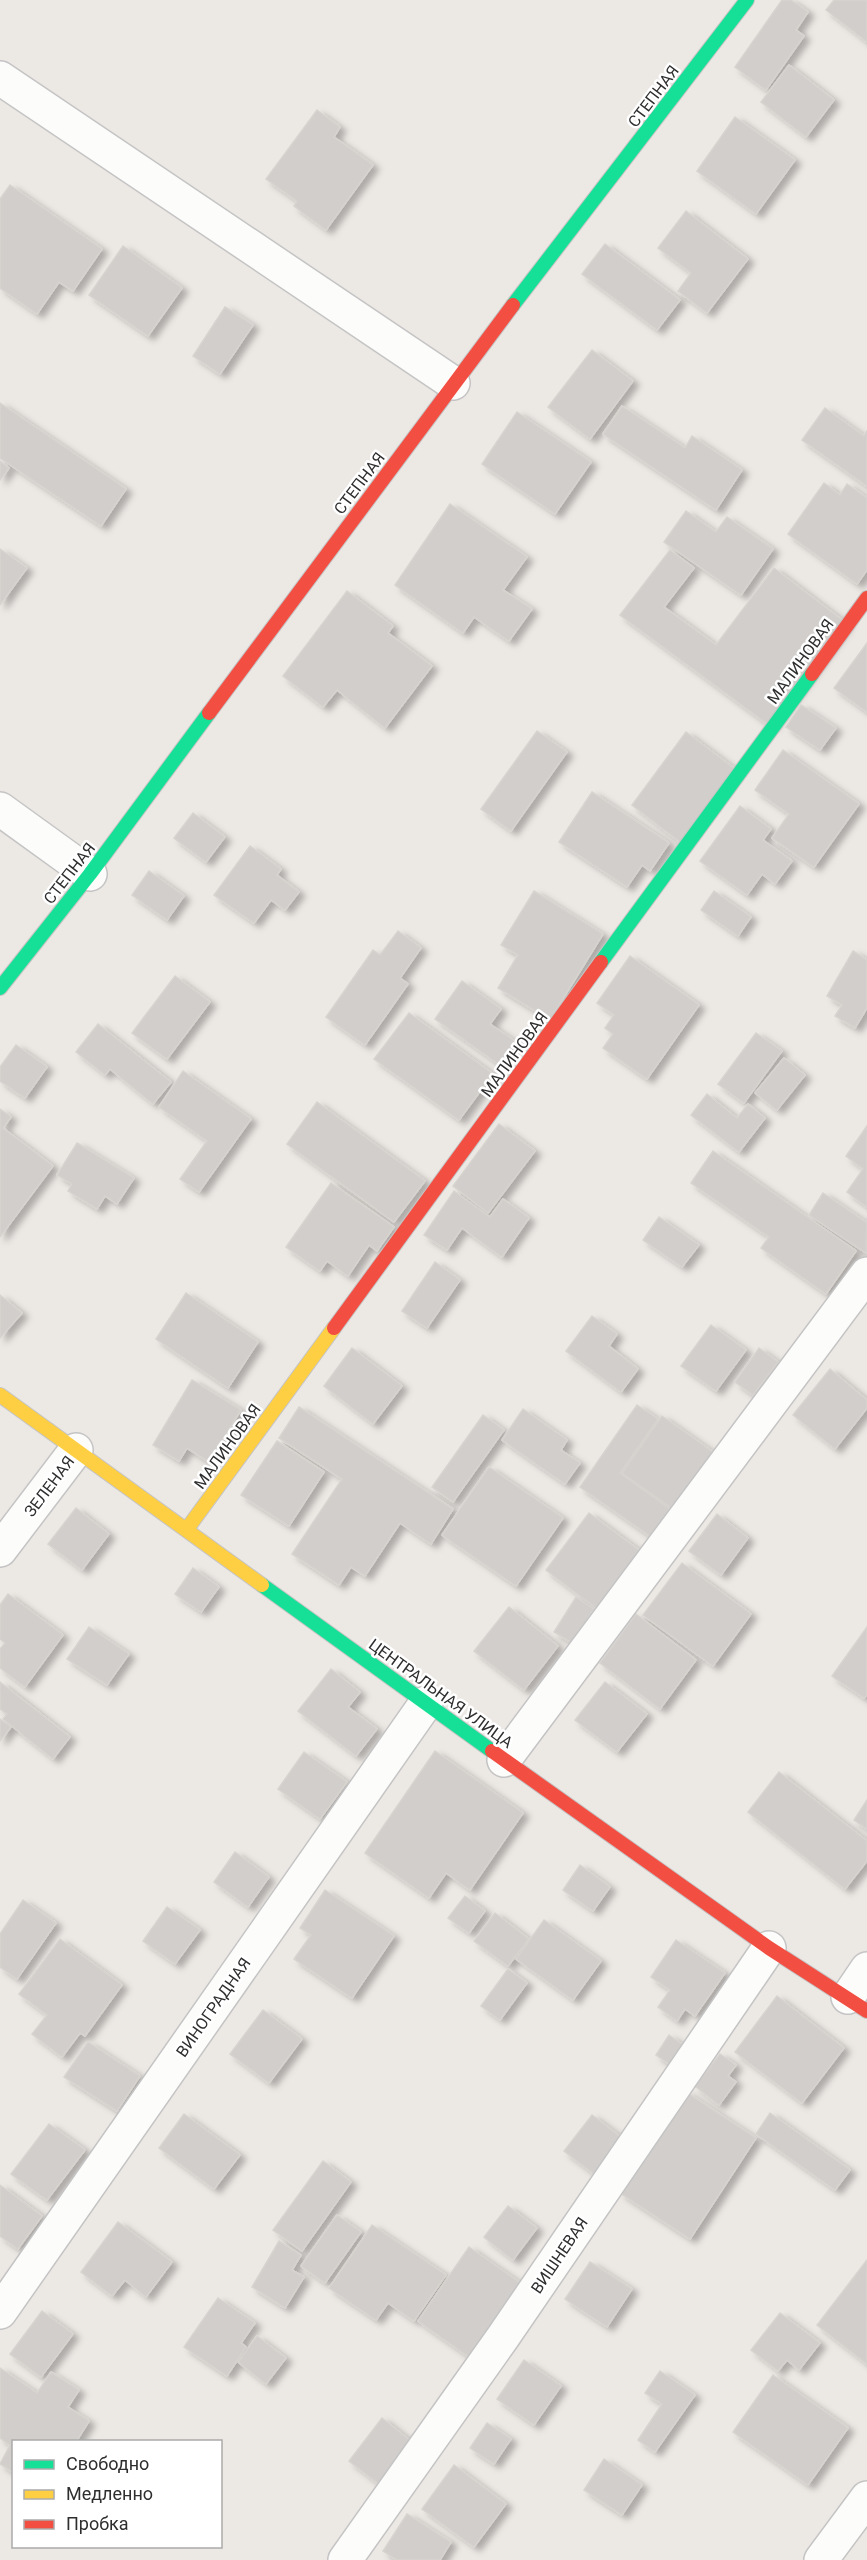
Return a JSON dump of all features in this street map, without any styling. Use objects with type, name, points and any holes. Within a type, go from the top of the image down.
[{"type":"street","name":"СТЕПНАЯ","points":[[0,988],[90,874],[453,383],[747,0]]},
{"type":"street","points":[[0,78],[453,383]]},
{"type":"street","name":"МАЛИНОВАЯ","points":[[187,1529],[867,598]]},
{"type":"street","points":[[0,809],[90,874]]},
{"type":"street","points":[[504,1760],[867,1274]]},
{"type":"street","name":"ЦЕНТРАЛЬНАЯ УЛИЦА","points":[[0,1395],[504,1760],[769,1948],[857,2004]]},
{"type":"street","name":"ЗЕЛЕНАЯ","points":[[0,1550],[76,1450]]},
{"type":"street","name":"ВИНОГРАДНАЯ","points":[[0,2312],[426,1703]]},
{"type":"street","name":"ВИШНЕВАЯ","points":[[345,2560],[510,2327],[769,1948]]},
{"type":"street","points":[[857,2004],[867,1970]]},
{"type":"street","points":[[821,2560],[867,2498]]},
{"type":"building","points":[[782,0],[791,0],[808,12],[796,30],[804,36],[766,90],[735,67]]},
{"type":"building","points":[[834,0],[867,0],[867,42],[826,10]]},
{"type":"building","points":[[789,65],[834,100],[806,137],[761,102]]},
{"type":"building","points":[[317,110],[340,127],[334,137],[373,165],[326,230],[294,206],[297,201],[266,179]]},
{"type":"building","points":[[735,117],[795,160],[756,214],[697,171]]},
{"type":"building","points":[[10,185],[102,249],[73,291],[59,282],[37,314],[0,288],[0,199]]},
{"type":"building","points":[[686,211],[748,259],[707,313],[678,291],[691,273],[658,248]]},
{"type":"building","points":[[605,244],[680,300],[657,330],[582,274]]},
{"type":"building","points":[[123,246],[182,288],[148,336],[89,295]]},
{"type":"building","points":[[225,307],[253,325],[220,374],[193,356]]},
{"type":"building","points":[[592,350],[633,381],[590,439],[548,407]]},
{"type":"building","points":[[0,403],[126,489],[101,526],[0,458]]},
{"type":"building","points":[[622,406],[685,448],[692,436],[742,470],[716,510],[603,434]]},
{"type":"building","points":[[825,408],[864,436],[867,431],[867,486],[802,440]]},
{"type":"building","points":[[517,412],[591,462],[555,514],[482,464]]},
{"type":"building","points":[[0,461],[9,468],[0,480]]},
{"type":"building","points":[[824,483],[840,495],[847,484],[867,498],[867,570],[857,584],[788,534]]},
{"type":"building","points":[[450,504],[527,557],[503,590],[532,609],[509,641],[474,617],[463,633],[395,585]]},
{"type":"building","points":[[686,511],[716,532],[727,517],[773,549],[741,595],[664,542]]},
{"type":"building","points":[[0,549],[27,568],[0,605]]},
{"type":"building","points":[[670,550],[694,568],[664,607],[716,645],[774,568],[846,623],[770,726],[620,615]]},
{"type":"building","points":[[347,591],[393,626],[388,633],[432,666],[385,728],[337,690],[323,707],[283,676]]},
{"type":"building","points":[[867,643],[867,712],[834,688]]},
{"type":"building","points":[[801,705],[836,728],[820,750],[786,727]]},
{"type":"building","points":[[537,731],[567,752],[511,831],[481,809]]},
{"type":"building","points":[[686,732],[735,769],[680,842],[632,805]]},
{"type":"building","points":[[783,750],[859,804],[814,867],[772,838],[789,814],[755,790]]},
{"type":"building","points":[[592,792],[669,843],[650,871],[642,865],[627,887],[559,842]]},
{"type":"building","points":[[740,806],[771,829],[763,840],[792,861],[775,884],[762,874],[747,895],[700,861]]},
{"type":"building","points":[[193,813],[225,837],[206,862],[174,838]]},
{"type":"building","points":[[250,846],[281,869],[277,875],[299,892],[285,910],[271,900],[254,923],[214,895]]},
{"type":"building","points":[[149,871],[184,896],[167,920],[132,895]]},
{"type":"building","points":[[534,891],[603,934],[550,1020],[498,988],[518,955],[501,945]]},
{"type":"building","points":[[714,891],[751,917],[738,936],[701,910]]},
{"type":"building","points":[[398,931],[421,948],[400,978],[408,984],[365,1045],[326,1017],[373,950],[380,955]]},
{"type":"building","points":[[853,951],[867,960],[867,1008],[855,1028],[835,1016],[842,1005],[827,996]]},
{"type":"building","points":[[630,956],[699,1005],[647,1079],[603,1048],[613,1034],[605,1028],[614,1015],[597,1003]]},
{"type":"building","points":[[175,976],[210,1002],[167,1059],[132,1033]]},
{"type":"building","points":[[462,981],[501,1009],[490,1024],[516,1042],[500,1065],[435,1019]]},
{"type":"building","points":[[409,1013],[493,1074],[459,1120],[374,1059]]},
{"type":"building","points":[[98,1024],[171,1082],[153,1104],[110,1069],[105,1075],[76,1052]]},
{"type":"building","points":[[756,1033],[782,1051],[744,1103],[718,1084]]},
{"type":"building","points":[[16,1045],[47,1067],[25,1098],[0,1081],[0,1067]]},
{"type":"building","points":[[784,1058],[805,1075],[777,1110],[755,1093]]},
{"type":"building","points":[[183,1071],[251,1119],[199,1192],[180,1179],[207,1141],[159,1107]]},
{"type":"building","points":[[707,1094],[737,1118],[748,1104],[765,1118],[739,1152],[691,1115]]},
{"type":"building","points":[[317,1102],[425,1181],[394,1222],[287,1144]]},
{"type":"building","points":[[0,1109],[11,1117],[3,1128],[53,1166],[0,1237]]},
{"type":"building","points":[[499,1124],[535,1151],[488,1213],[453,1186]]},
{"type":"building","points":[[867,1126],[867,1207],[847,1192],[863,1169],[846,1156]]},
{"type":"building","points":[[77,1143],[134,1178],[117,1204],[105,1196],[97,1209],[68,1191],[72,1184],[57,1175]]},
{"type":"building","points":[[713,1151],[856,1251],[826,1294],[761,1248],[769,1237],[691,1183]]},
{"type":"building","points":[[331,1183],[394,1227],[377,1251],[369,1245],[348,1276],[327,1261],[320,1271],[286,1247]]},
{"type":"building","points":[[454,1191],[490,1217],[503,1199],[529,1218],[502,1257],[462,1228],[447,1250],[424,1235]]},
{"type":"building","points":[[823,1193],[867,1223],[866,1253],[809,1215]]},
{"type":"building","points":[[659,1217],[699,1245],[682,1267],[643,1240]]},
{"type":"building","points":[[435,1262],[460,1280],[427,1328],[402,1311]]},
{"type":"building","points":[[186,1293],[258,1342],[228,1388],[156,1339]]},
{"type":"building","points":[[0,1295],[22,1313],[0,1338]]},
{"type":"building","points":[[592,1316],[617,1334],[609,1346],[638,1369],[621,1392],[566,1351]]},
{"type":"building","points":[[711,1325],[746,1350],[716,1391],[681,1366]]},
{"type":"building","points":[[352,1348],[402,1386],[373,1424],[324,1386]]},
{"type":"building","points":[[759,1348],[778,1362],[753,1395],[735,1382]]},
{"type":"building","points":[[830,1369],[867,1400],[867,1408],[835,1449],[793,1415]]},
{"type":"building","points":[[192,1380],[241,1410],[209,1462],[187,1448],[179,1461],[153,1445]]},
{"type":"building","points":[[637,1405],[658,1419],[620,1473],[670,1509],[650,1536],[580,1487]]},
{"type":"building","points":[[299,1407],[453,1509],[431,1544],[400,1523],[365,1576],[351,1567],[339,1585],[292,1554],[342,1479],[279,1438]]},
{"type":"building","points":[[523,1409],[567,1440],[561,1450],[580,1463],[565,1484],[502,1440]]},
{"type":"building","points":[[483,1415],[504,1430],[453,1502],[432,1487]]},
{"type":"building","points":[[662,1416],[713,1452],[673,1509],[622,1473]]},
{"type":"building","points":[[277,1441],[324,1472],[289,1526],[241,1495]]},
{"type":"building","points":[[489,1467],[563,1518],[516,1586],[442,1535]]},
{"type":"building","points":[[76,1508],[109,1534],[82,1570],[48,1544]]},
{"type":"building","points":[[589,1513],[644,1554],[601,1612],[546,1570]]},
{"type":"building","points":[[717,1514],[748,1538],[721,1575],[689,1551]]},
{"type":"building","points":[[682,1563],[751,1614],[713,1666],[643,1615]]},
{"type":"building","points":[[193,1568],[219,1587],[201,1612],[175,1594]]},
{"type":"building","points":[[8,1594],[63,1635],[25,1687],[0,1668],[0,1649],[5,1643],[0,1639],[0,1605]]},
{"type":"building","points":[[576,1597],[594,1609],[572,1643],[554,1632]]},
{"type":"building","points":[[509,1607],[558,1646],[524,1690],[474,1651]]},
{"type":"building","points":[[636,1614],[696,1660],[660,1709],[600,1663]]},
{"type":"building","points":[[89,1627],[129,1654],[107,1685],[67,1659]]},
{"type":"building","points":[[867,1627],[867,1695],[864,1698],[832,1676]]},
{"type":"building","points":[[331,1669],[360,1692],[348,1707],[377,1729],[356,1756],[298,1711]]},
{"type":"building","points":[[0,1682],[70,1737],[53,1759],[3,1719],[7,1714],[0,1709]]},
{"type":"building","points":[[605,1682],[647,1714],[617,1752],[575,1720]]},
{"type":"building","points":[[0,1719],[11,1727],[0,1741]]},
{"type":"building","points":[[435,1751],[523,1813],[470,1890],[446,1873],[429,1898],[365,1853]]},
{"type":"building","points":[[304,1752],[347,1782],[320,1819],[278,1789]]},
{"type":"building","points":[[779,1772],[867,1841],[867,1861],[845,1889],[748,1812]]},
{"type":"building","points":[[867,1800],[867,1829],[854,1820]]},
{"type":"building","points":[[235,1852],[269,1877],[248,1907],[214,1882]]},
{"type":"building","points":[[580,1865],[610,1887],[593,1911],[563,1890]]},
{"type":"building","points":[[325,1890],[394,1936],[352,1998],[294,1959],[311,1935],[300,1928]]},
{"type":"building","points":[[465,1896],[485,1911],[469,1933],[448,1918]]},
{"type":"building","points":[[23,1900],[56,1923],[17,1979],[0,1967],[0,1934]]},
{"type":"building","points":[[167,1907],[200,1930],[175,1964],[143,1941]]},
{"type":"building","points":[[495,1913],[529,1939],[508,1966],[474,1941]]},
{"type":"building","points":[[544,1920],[601,1961],[573,2000],[516,1959]]},
{"type":"building","points":[[60,1939],[122,1985],[85,2036],[80,2033],[62,2057],[32,2034],[47,2015],[19,1994]]},
{"type":"building","points":[[676,1940],[725,1973],[695,2016],[685,2009],[677,2021],[658,2007],[670,1990],[651,1977]]},
{"type":"building","points":[[508,1969],[527,1983],[500,2020],[481,2006]]},
{"type":"building","points":[[777,1996],[844,2048],[802,2103],[735,2052]]},
{"type":"building","points":[[263,2010],[302,2039],[269,2083],[230,2054]]},
{"type":"building","points":[[669,2035],[690,2050],[677,2069],[656,2055]]},
{"type":"building","points":[[88,2042],[140,2076],[117,2111],[64,2077]]},
{"type":"building","points":[[720,2054],[736,2065],[728,2076],[736,2082],[719,2105],[695,2086]]},
{"type":"building","points":[[686,2092],[756,2138],[690,2239],[620,2193]]},
{"type":"building","points":[[770,2113],[850,2170],[835,2190],[756,2134]]},
{"type":"building","points":[[184,2114],[240,2155],[214,2189],[159,2148]]},
{"type":"building","points":[[592,2115],[622,2138],[594,2174],[564,2151]]},
{"type":"building","points":[[49,2124],[85,2150],[47,2200],[11,2174]]},
{"type":"building","points":[[323,2161],[351,2182],[302,2251],[273,2230]]},
{"type":"building","points":[[0,2185],[42,2216],[18,2249],[0,2236]]},
{"type":"building","points":[[508,2206],[537,2228],[513,2260],[484,2237]]},
{"type":"building","points":[[337,2215],[361,2232],[325,2283],[301,2266]]},
{"type":"building","points":[[118,2222],[172,2262],[146,2297],[125,2280],[112,2296],[81,2272]]},
{"type":"building","points":[[372,2225],[446,2275],[414,2321],[388,2303],[376,2320],[329,2288]]},
{"type":"building","points":[[279,2241],[301,2255],[292,2270],[304,2277],[285,2308],[252,2287]]},
{"type":"building","points":[[469,2247],[523,2285],[472,2359],[418,2321]]},
{"type":"building","points":[[867,2260],[867,2364],[817,2325]]},
{"type":"building","points":[[590,2262],[632,2289],[607,2327],[565,2299]]},
{"type":"building","points":[[218,2298],[255,2323],[241,2343],[246,2347],[227,2376],[184,2347]]},
{"type":"building","points":[[42,2311],[73,2334],[41,2377],[10,2354]]},
{"type":"building","points":[[780,2313],[820,2343],[799,2370],[787,2360],[778,2371],[751,2350]]},
{"type":"building","points":[[257,2336],[286,2358],[266,2384],[238,2362]]},
{"type":"building","points":[[524,2360],[561,2386],[534,2425],[497,2399]]},
{"type":"building","points":[[0,2368],[37,2393],[51,2372],[79,2390],[68,2407],[89,2421],[77,2440],[12,2440],[12,2472],[0,2464],[10,2445],[0,2438]]},
{"type":"building","points":[[660,2371],[695,2395],[655,2452],[638,2440],[662,2404],[645,2393]]},
{"type":"building","points":[[773,2375],[848,2428],[808,2485],[733,2432]]},
{"type":"building","points":[[382,2418],[412,2442],[379,2484],[349,2461]]},
{"type":"building","points":[[487,2423],[511,2439],[494,2464],[470,2448]]},
{"type":"building","points":[[604,2459],[642,2485],[622,2515],[584,2490]]},
{"type":"building","points":[[454,2465],[506,2504],[474,2547],[422,2509]]},
{"type":"building","points":[[407,2514],[451,2542],[440,2560],[397,2560],[383,2551]]},
{"type":"traffic: fast","points":[[513,305],[747,0]]},
{"type":"traffic: fast","points":[[601,962],[812,674]]},
{"type":"traffic: fast","points":[[0,988],[90,874],[209,713]]},
{"type":"traffic: fast","points":[[262,1585],[492,1751]]},
{"type":"traffic: slow","points":[[187,1529],[334,1328]]},
{"type":"traffic: slow","points":[[0,1395],[262,1585]]},
{"type":"traffic: jam","points":[[209,713],[513,305]]},
{"type":"traffic: jam","points":[[812,674],[867,598]]},
{"type":"traffic: jam","points":[[334,1328],[601,962]]},
{"type":"traffic: jam","points":[[492,1751],[769,1948],[867,2011]]}]
